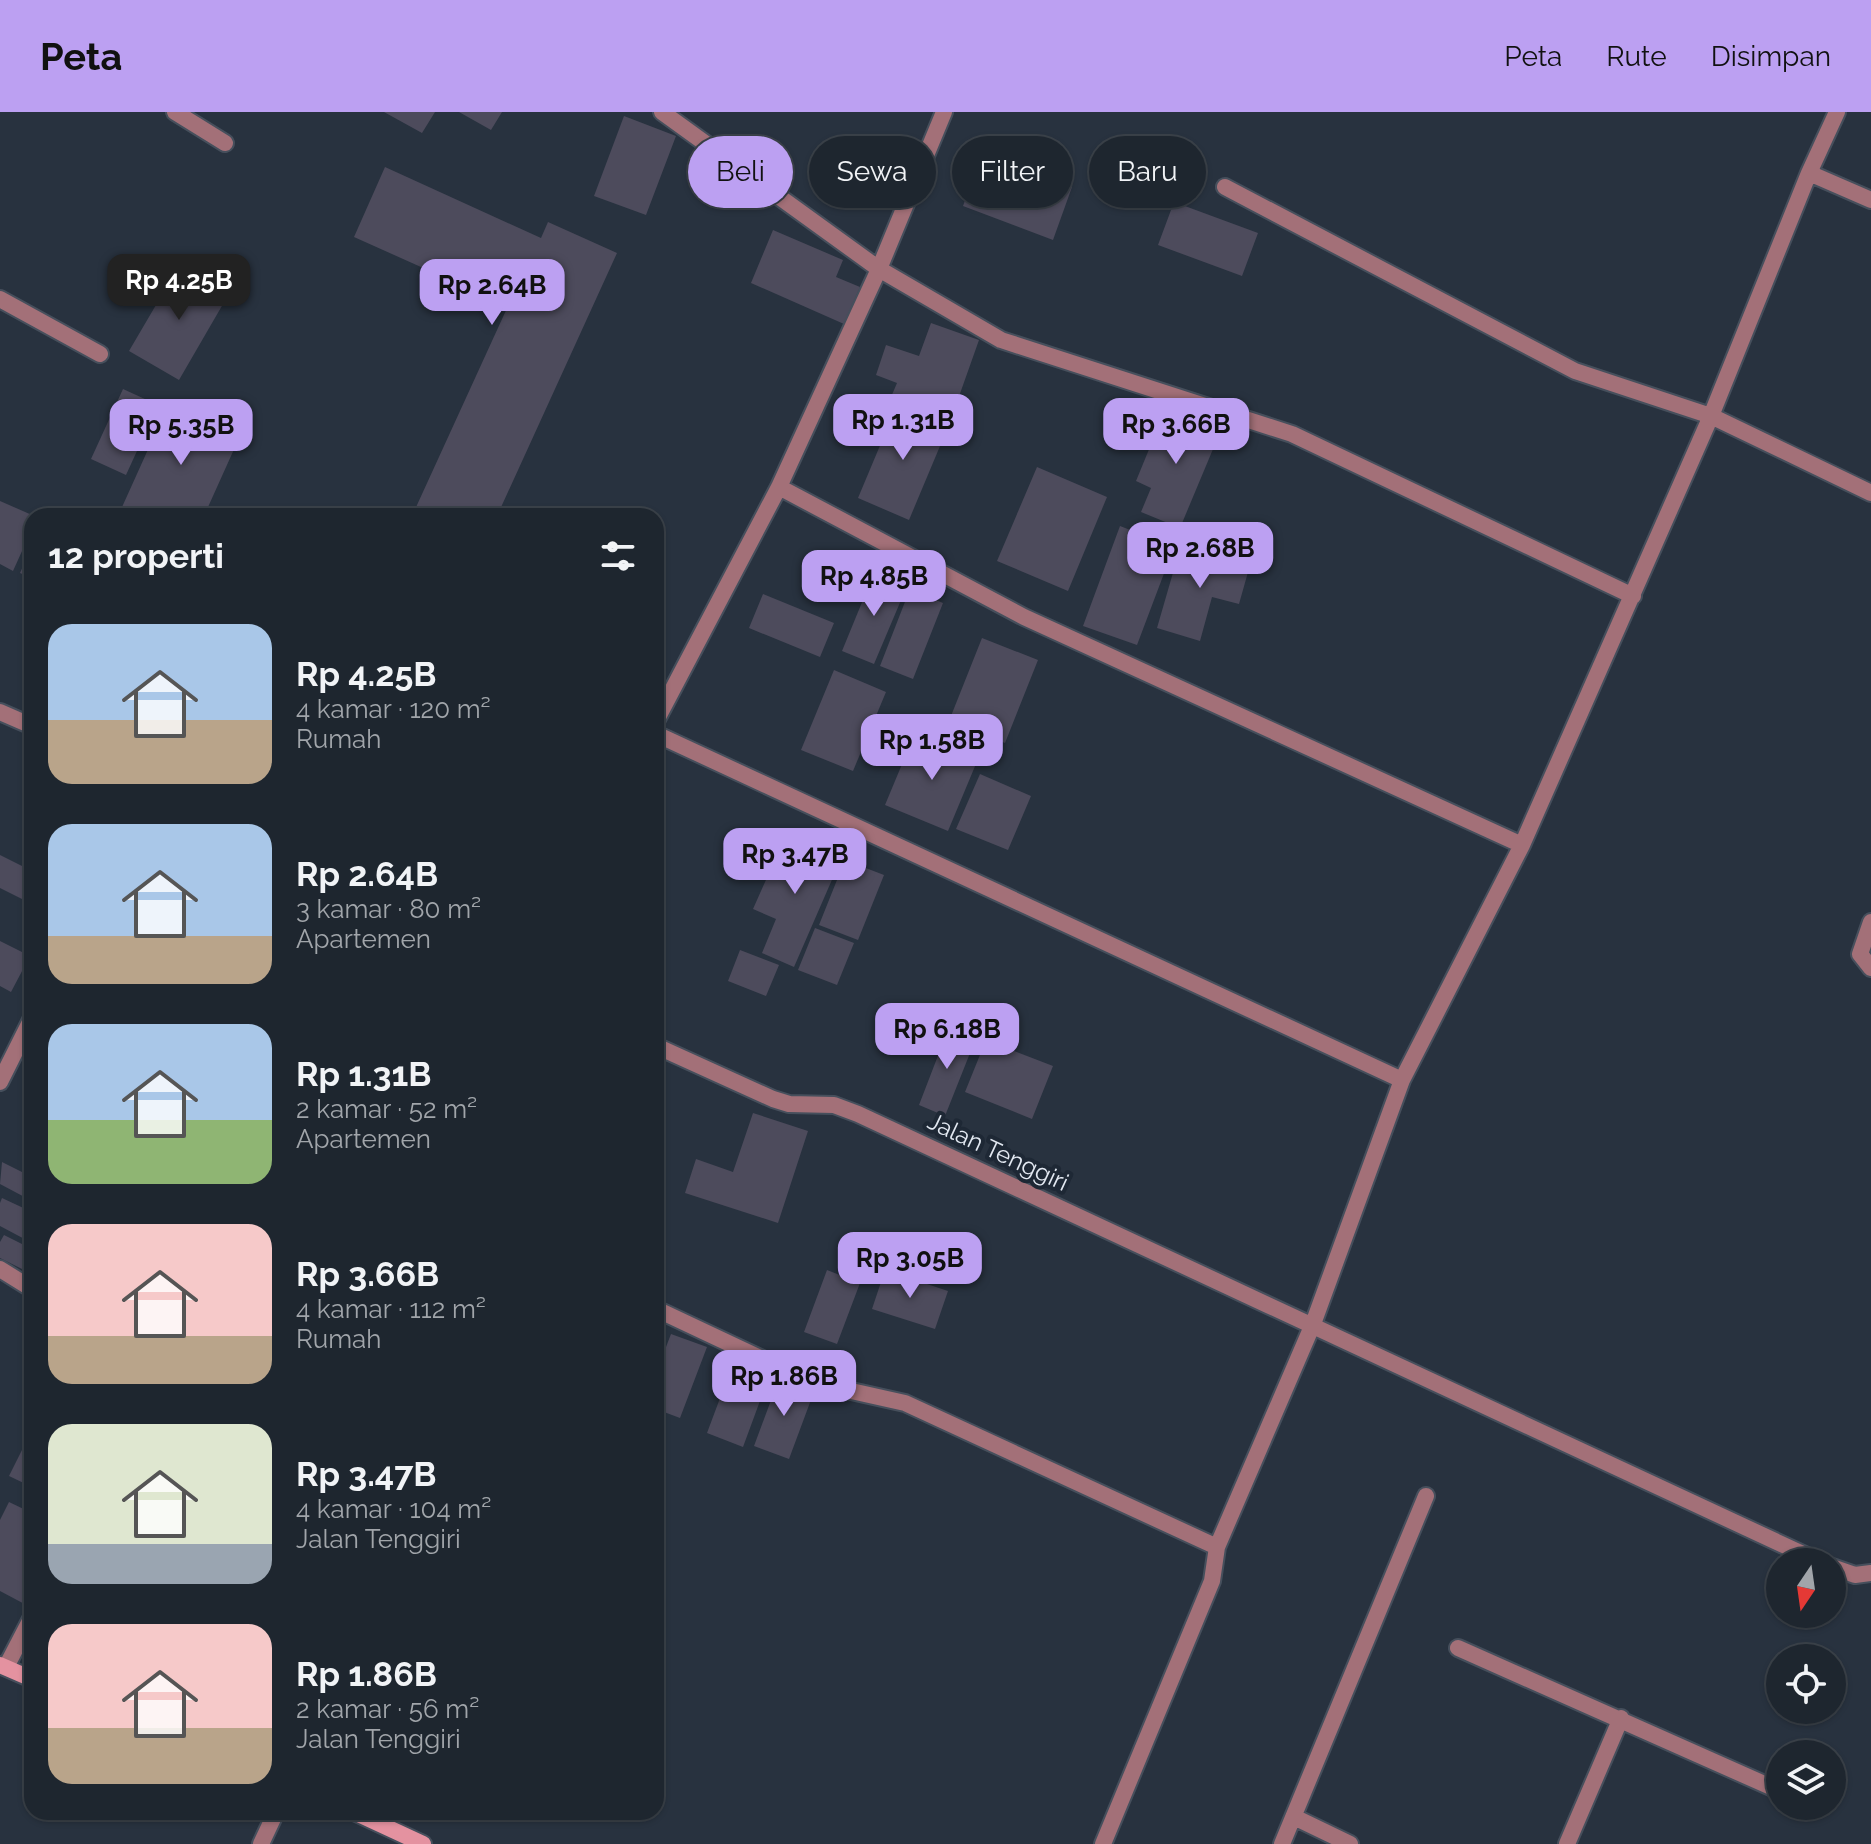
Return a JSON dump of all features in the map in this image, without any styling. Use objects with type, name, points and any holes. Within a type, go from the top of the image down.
[{"type":"main road","points":[[3,1666],[24,1675]]},
{"type":"main road","points":[[371,1820],[423,1844]]},
{"type":"street","points":[[175,112],[225,143]]},
{"type":"street","points":[[662,112],[879,269],[1001,340],[1292,434],[1633,596]]},
{"type":"street","points":[[664,706],[779,487],[879,269],[944,112]]},
{"type":"street","points":[[1103,1844],[1212,1581],[1217,1547],[1313,1324],[1402,1080],[1522,845],[1711,416],[1809,173],[1837,112]]},
{"type":"street","points":[[1809,173],[1871,200]]},
{"type":"street","points":[[1225,187],[1575,371],[1711,416],[1871,493]]},
{"type":"street","points":[[0,299],[100,354]]},
{"type":"street","points":[[779,487],[1024,617],[1522,845]]},
{"type":"street","points":[[0,712],[24,722]]},
{"type":"street","points":[[664,738],[1402,1080]]},
{"type":"street","points":[[1871,922],[1860,954],[1871,968]]},
{"type":"street","points":[[0,1082],[24,1034]]},
{"type":"street","name":"Jalan Tenggiri","points":[[664,1050],[773,1099],[789,1104],[834,1105],[858,1114],[1790,1548]]},
{"type":"street","points":[[0,1269],[24,1284]]},
{"type":"street","points":[[664,1313],[811,1382],[905,1403],[1217,1547]]},
{"type":"street","points":[[1282,1844],[1426,1496]]},
{"type":"street","points":[[1846,1572],[1855,1575],[1871,1573]]},
{"type":"street","points":[[3,1666],[24,1631]]},
{"type":"street","points":[[1458,1648],[1766,1785]]},
{"type":"street","points":[[1567,1844],[1621,1718]]},
{"type":"street","points":[[1294,1817],[1350,1844]]},
{"type":"street","points":[[261,1844],[272,1820]]},
{"type":"building","points":[[384,112],[435,112],[422,133]]},
{"type":"building","points":[[459,112],[502,112],[491,130]]},
{"type":"building","points":[[624,116],[676,136],[646,215],[594,196]]},
{"type":"building","points":[[385,167],[541,238],[548,222],[617,253],[501,508],[416,508],[508,306],[354,237]]},
{"type":"building","points":[[968,208],[1064,208],[1053,240]]},
{"type":"building","points":[[1172,208],[1190,208],[1258,233],[1242,276],[1158,245]]},
{"type":"building","points":[[773,230],[843,260],[836,277],[860,287],[844,324],[751,283]]},
{"type":"building","points":[[180,264],[230,292],[179,380],[129,351]]},
{"type":"building","points":[[931,323],[979,340],[951,419],[891,397],[897,383],[876,375],[886,345],[919,356]]},
{"type":"building","points":[[123,389],[158,405],[126,475],[91,459]]},
{"type":"building","points":[[169,403],[240,436],[208,508],[122,508]]},
{"type":"building","points":[[897,405],[948,427],[909,520],[858,498]]},
{"type":"building","points":[[1166,408],[1221,430],[1180,528],[1141,512],[1151,488],[1136,481]]},
{"type":"building","points":[[1037,467],[1107,497],[1068,591],[997,561]]},
{"type":"building","points":[[0,501],[24,512],[24,547],[13,571],[0,564]]},
{"type":"building","points":[[1120,526],[1174,547],[1137,645],[1083,626]]},
{"type":"building","points":[[1181,545],[1250,565],[1239,604],[1212,597],[1200,641],[1157,628]]},
{"type":"building","points":[[874,573],[907,586],[874,664],[842,651]]},
{"type":"building","points":[[910,589],[943,603],[913,679],[880,666]]},
{"type":"building","points":[[763,594],[834,623],[820,657],[749,628]]},
{"type":"building","points":[[982,638],[1038,660],[1005,743],[949,721]]},
{"type":"building","points":[[834,670],[886,692],[853,771],[801,750]]},
{"type":"building","points":[[915,733],[978,759],[948,831],[885,805]]},
{"type":"building","points":[[980,774],[1031,796],[1008,850],[956,829]]},
{"type":"building","points":[[786,835],[841,859],[794,967],[762,953],[776,919],[753,909]]},
{"type":"building","points":[[0,855],[24,867],[24,900],[0,888]]},
{"type":"building","points":[[845,860],[884,875],[858,940],[819,925]]},
{"type":"building","points":[[815,928],[854,943],[837,985],[798,970]]},
{"type":"building","points":[[0,941],[24,953],[24,967],[11,992],[0,986]]},
{"type":"building","points":[[740,950],[779,965],[766,996],[728,981]]},
{"type":"building","points":[[949,1027],[976,1038],[945,1116],[919,1105]]},
{"type":"building","points":[[986,1040],[1053,1066],[1032,1119],[965,1092]]},
{"type":"building","points":[[753,1113],[808,1131],[778,1223],[685,1193],[696,1159],[733,1172]]},
{"type":"building","points":[[2,1162],[22,1172],[24,1169],[24,1197],[0,1184]]},
{"type":"building","points":[[2,1198],[24,1208],[24,1239],[0,1226]]},
{"type":"building","points":[[4,1235],[24,1245],[24,1270],[0,1258],[0,1242]]},
{"type":"building","points":[[827,1270],[860,1283],[837,1344],[804,1332]]},
{"type":"building","points":[[885,1270],[948,1291],[935,1329],[872,1309]]},
{"type":"building","points":[[671,1334],[707,1347],[680,1418],[664,1412],[664,1352]]},
{"type":"building","points":[[735,1358],[771,1371],[743,1447],[707,1433]]},
{"type":"building","points":[[780,1376],[815,1389],[789,1459],[754,1446]]},
{"type":"building","points":[[22,1450],[24,1451],[24,1483],[9,1476]]},
{"type":"building","points":[[9,1502],[24,1509],[24,1604],[0,1591],[0,1520]]}]
